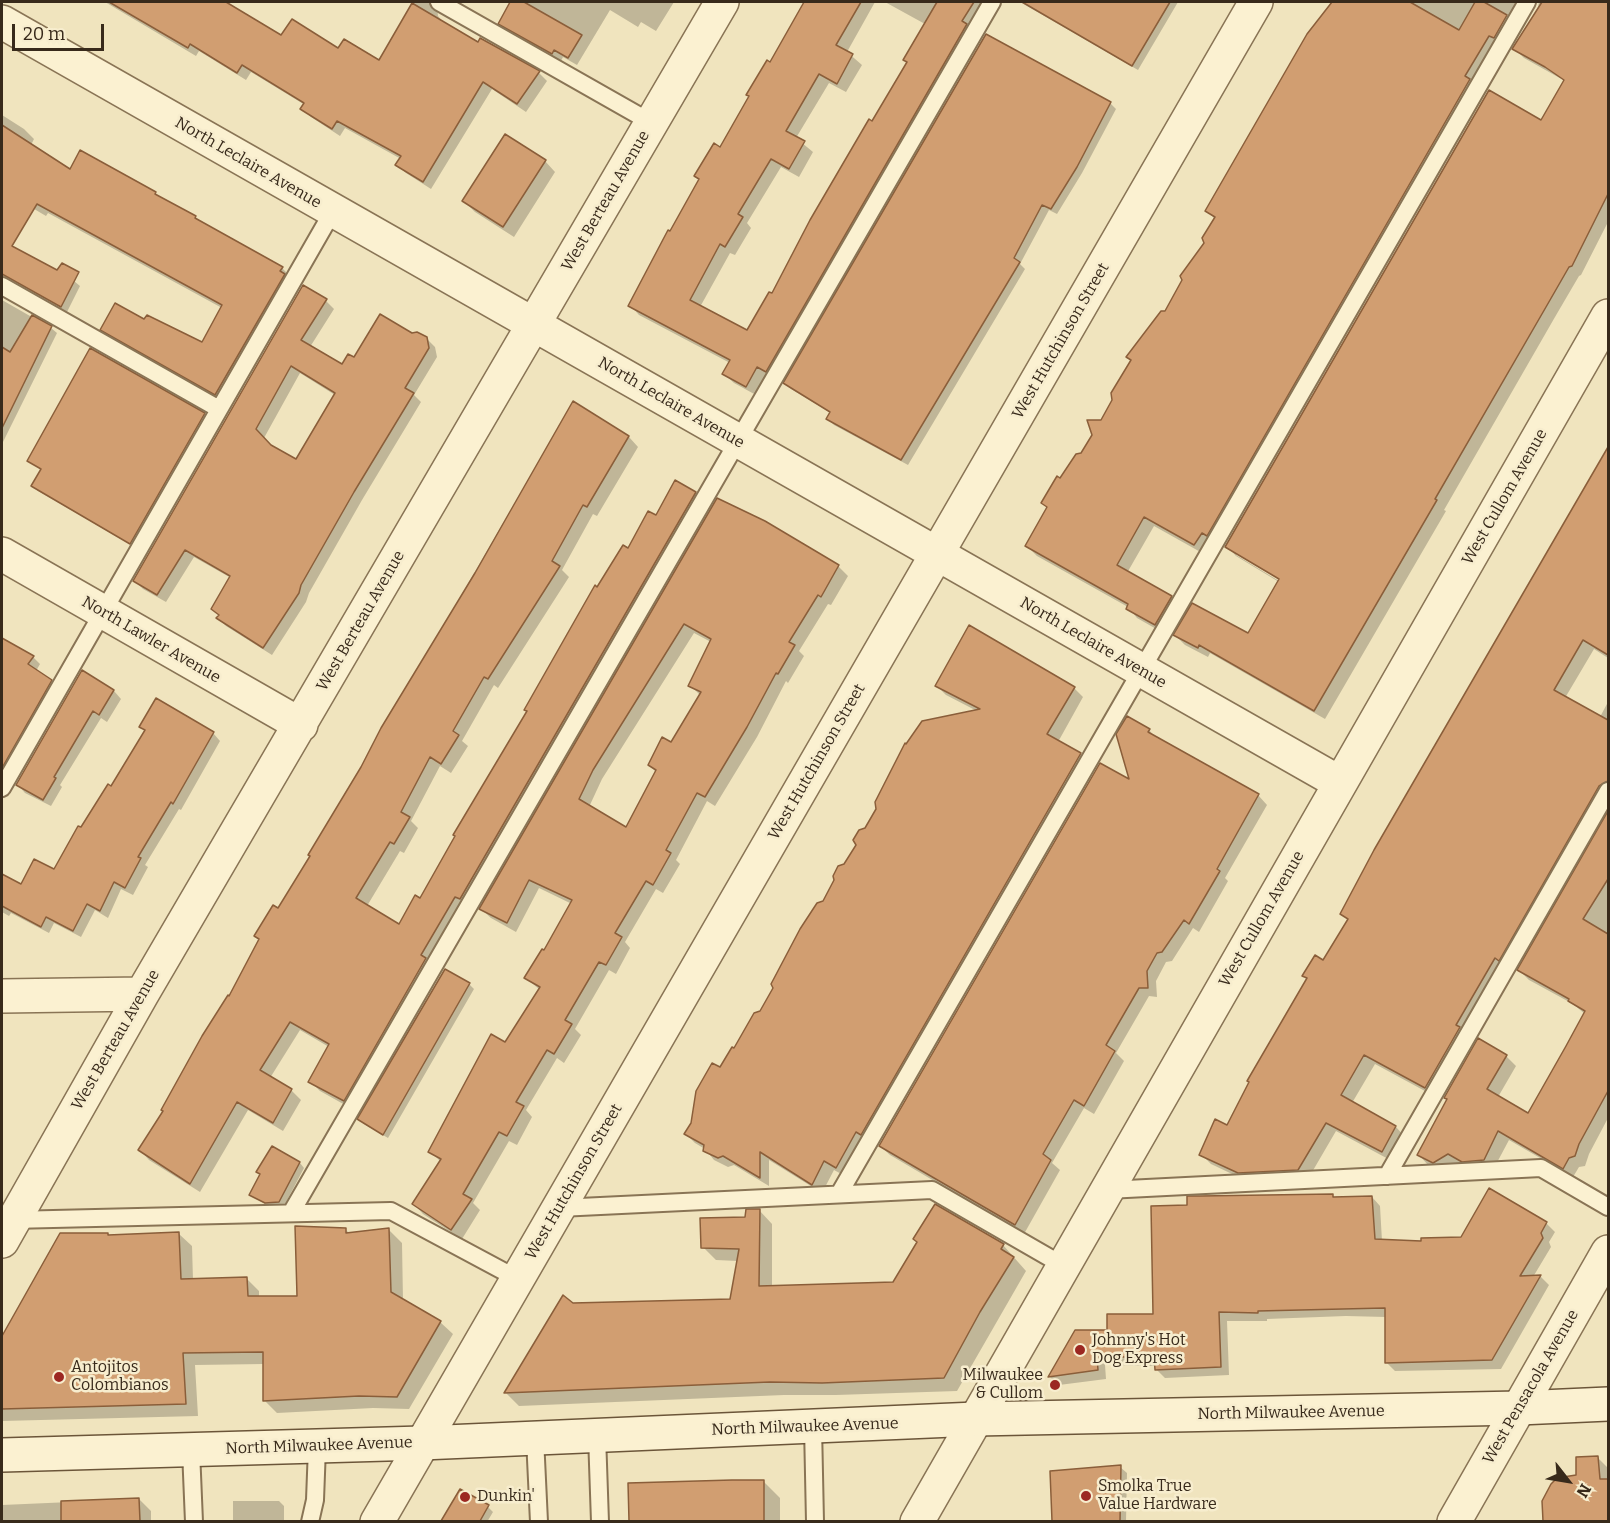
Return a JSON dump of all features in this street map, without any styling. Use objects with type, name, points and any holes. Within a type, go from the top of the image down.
[{"type":"street","name":"West Berteau Avenue","points":[[5,1227],[301,725],[722,2]]},
{"type":"street","name":"West Hutchinson Street","points":[[377,1521],[1256,2]]},
{"type":"street","name":"North Leclaire Avenue","points":[[2,22],[1340,783]]},
{"type":"street","name":"West Cullom Avenue","points":[[917,1521],[1608,316]]},
{"type":"street","name":"North Lawler Avenue","points":[[2,554],[301,725]]},
{"type":"street","points":[[2,996],[142,994]]},
{"type":"street","name":"West Pensacola Avenue","points":[[1454,1521],[1608,1252]]},
{"type":"street","name":"North Milwaukee Avenue","points":[[2,1455],[317,1447],[976,1419],[1519,1408],[1608,1404]]},
{"type":"lane","points":[[440,2],[652,123]]},
{"type":"lane","points":[[291,1213],[992,2]]},
{"type":"lane","points":[[839,1194],[1527,2]]},
{"type":"lane","points":[[2,788],[333,211]]},
{"type":"lane","points":[[2,286],[219,409]]},
{"type":"lane","points":[[1387,1176],[1608,791]]},
{"type":"lane","points":[[1107,1190],[1541,1168],[1608,1207]]},
{"type":"lane","points":[[559,1208],[932,1190],[1064,1266]]},
{"type":"lane","points":[[5,1227],[391,1210],[518,1279]]},
{"type":"lane","points":[[813,1426],[815,1521]]},
{"type":"lane","points":[[597,1435],[600,1521]]},
{"type":"lane","points":[[535,1438],[539,1521]]},
{"type":"lane","points":[[310,1521],[315,1500],[317,1447]]},
{"type":"lane","points":[[191,1450],[194,1521]]},
{"type":"building","points":[[109,2],[226,2],[281,35],[292,19],[338,48],[344,39],[379,60],[412,3],[478,42],[480,38],[540,71],[517,104],[483,82],[423,182],[395,165],[401,156],[337,121],[332,129],[300,109],[304,103],[242,65],[237,73],[190,44],[188,48]]},
{"type":"building","points":[[510,2],[524,2],[582,35],[568,58],[554,50],[552,54],[498,24]]},
{"type":"building","points":[[804,2],[861,2],[836,45],[853,54],[837,84],[819,74],[786,131],[805,141],[789,169],[771,159],[738,214],[743,217],[725,247],[720,244],[690,300],[747,330],[769,292],[772,293],[810,220],[869,119],[872,121],[907,62],[903,60],[937,2],[974,2],[962,21],[967,24],[766,372],[757,367],[746,387],[722,374],[730,360],[628,306],[668,230],[670,231],[699,179],[694,176],[714,143],[720,147],[749,96],[746,95],[767,60],[770,62]]},
{"type":"building","points":[[1022,2],[1170,2],[1132,66]]},
{"type":"building","points":[[1332,2],[1410,2],[1459,30],[1475,2],[1484,2],[1507,15],[1494,38],[1489,36],[1465,76],[1470,79],[1207,536],[1202,533],[1194,545],[1144,517],[1117,565],[1172,596],[1155,625],[1126,609],[1128,604],[1025,546],[1047,507],[1041,503],[1057,476],[1060,478],[1076,454],[1081,453],[1092,435],[1087,420],[1101,420],[1112,400],[1111,393],[1131,360],[1126,357],[1161,311],[1165,311],[1182,280],[1180,276],[1204,243],[1202,238],[1215,217],[1205,211],[1307,34]]},
{"type":"building","points":[[1542,2],[1608,2],[1608,194],[1572,266],[1569,267],[1314,711],[1199,645],[1198,648],[1173,635],[1192,603],[1248,633],[1279,579],[1225,547],[1489,90],[1541,120],[1564,80],[1512,49]]},
{"type":"building","points":[[986,34],[1111,102],[1077,167],[1051,209],[1042,205],[1014,258],[1020,262],[901,460],[826,419],[830,412],[783,383]]},
{"type":"building","points":[[2,125],[70,169],[80,150],[283,267],[280,271],[285,274],[215,395],[100,330],[115,303],[144,319],[147,315],[202,342],[222,305],[37,204],[12,246],[57,270],[62,263],[79,272],[61,307],[2,274]]},
{"type":"building","points":[[505,134],[546,160],[503,227],[462,201]]},
{"type":"building","points":[[303,285],[327,299],[301,340],[342,364],[348,354],[354,357],[380,314],[412,333],[417,332],[427,337],[429,348],[405,388],[414,393],[354,492],[301,585],[299,593],[263,648],[216,618],[219,615],[211,609],[230,576],[185,550],[157,595],[133,581]],"holes":[[[291,366],[335,393],[296,459],[271,445],[256,429]]]},
{"type":"building","points":[[32,315],[52,326],[2,428],[2,347],[10,352]]},
{"type":"building","points":[[90,348],[205,413],[130,544],[31,486],[41,469],[27,461]]},
{"type":"building","points":[[573,401],[629,436],[587,507],[583,505],[552,561],[560,566],[488,679],[484,677],[453,731],[459,735],[441,764],[430,757],[401,812],[410,817],[394,844],[390,842],[356,898],[399,924],[415,895],[420,898],[455,836],[453,835],[527,711],[524,710],[595,585],[597,587],[623,545],[628,548],[648,511],[656,515],[675,480],[696,492],[460,899],[455,897],[421,955],[426,958],[344,1101],[308,1082],[329,1044],[290,1022],[260,1070],[292,1089],[273,1123],[237,1102],[190,1184],[138,1150],[163,1111],[161,1110],[202,1036],[229,996],[259,939],[254,936],[273,905],[278,908],[310,856],[308,855],[361,767],[381,728],[475,573]]},
{"type":"building","points":[[1608,447],[1608,655],[1583,640],[1554,690],[1608,720],[1608,781],[1599,786],[1499,961],[1495,958],[1456,1025],[1460,1027],[1425,1088],[1364,1055],[1341,1095],[1396,1126],[1382,1152],[1326,1123],[1298,1170],[1238,1173],[1199,1155],[1215,1119],[1227,1125],[1249,1082],[1247,1081],[1307,978],[1302,976],[1315,955],[1323,960],[1348,919],[1340,914],[1374,850]]},
{"type":"building","points":[[717,498],[765,521],[839,565],[821,597],[818,595],[789,642],[795,645],[778,674],[776,673],[705,797],[697,793],[666,850],[671,853],[653,885],[646,881],[615,933],[622,937],[606,965],[599,962],[565,1020],[572,1024],[554,1054],[547,1050],[516,1102],[524,1106],[507,1136],[499,1132],[463,1194],[472,1199],[451,1230],[412,1204],[441,1159],[428,1152],[491,1034],[505,1042],[540,987],[524,978],[542,949],[544,950],[572,900],[529,880],[507,923],[479,909]],"holes":[[[684,624],[711,639],[688,686],[701,692],[671,742],[662,737],[648,765],[656,770],[626,827],[579,799],[593,770]]]},
{"type":"building","points":[[969,625],[1075,687],[1047,734],[1081,753],[861,1135],[856,1132],[836,1168],[824,1161],[812,1185],[760,1152],[760,1178],[723,1156],[718,1158],[703,1151],[704,1145],[684,1134],[691,1123],[696,1091],[712,1063],[720,1067],[754,1013],[760,1011],[773,988],[771,984],[800,929],[817,903],[823,901],[834,880],[833,876],[838,866],[844,864],[856,845],[853,840],[859,830],[865,828],[876,809],[875,802],[905,743],[922,721],[980,709],[935,686]]},
{"type":"building","points":[[2,638],[34,656],[28,664],[52,680],[2,768]]},
{"type":"building","points":[[82,670],[114,690],[99,715],[93,711],[43,800],[16,785]]},
{"type":"building","points":[[156,698],[214,732],[173,804],[171,802],[138,857],[141,858],[125,888],[114,882],[100,911],[87,904],[73,931],[46,917],[41,927],[2,906],[2,874],[21,884],[34,859],[54,869],[78,826],[81,827],[108,784],[111,786],[145,730],[139,727]]},
{"type":"building","points":[[1127,716],[1150,729],[1148,732],[1259,794],[1217,869],[1220,871],[1189,924],[1184,920],[1162,952],[1157,953],[1147,971],[1148,988],[1139,988],[1106,1045],[1115,1051],[1084,1106],[1074,1100],[1043,1154],[1051,1160],[1015,1225],[879,1146],[1100,763],[1129,779],[1116,734]]},
{"type":"building","points":[[1608,811],[1608,879],[1583,919],[1608,934],[1608,1091],[1579,1144],[1575,1156],[1569,1158],[1563,1169],[1498,1131],[1484,1160],[1462,1162],[1448,1154],[1433,1163],[1417,1155],[1447,1099],[1444,1098],[1478,1038],[1507,1055],[1487,1089],[1528,1113],[1566,1046],[1585,1011],[1568,1001],[1569,999],[1517,970]]},
{"type":"building","points":[[445,969],[470,983],[383,1135],[357,1119]]},
{"type":"building","points":[[272,1146],[300,1162],[279,1202],[265,1203],[249,1195],[260,1174],[256,1172]]},
{"type":"building","points":[[1489,1188],[1547,1222],[1541,1233],[1543,1238],[1520,1276],[1541,1275],[1492,1360],[1385,1363],[1385,1308],[1258,1311],[1258,1313],[1219,1312],[1221,1367],[1155,1370],[1154,1357],[1097,1357],[1098,1370],[1048,1377],[1075,1330],[1107,1330],[1107,1314],[1153,1314],[1151,1206],[1187,1205],[1187,1196],[1333,1194],[1333,1197],[1372,1196],[1375,1239],[1421,1241],[1421,1238],[1461,1237]]},
{"type":"building","points":[[935,1204],[1004,1244],[1001,1249],[1014,1257],[980,1312],[944,1378],[822,1383],[770,1382],[504,1393],[563,1295],[573,1303],[730,1299],[739,1249],[701,1248],[700,1218],[745,1217],[746,1209],[760,1209],[759,1286],[893,1282],[917,1242],[913,1239]]},
{"type":"building","points":[[295,1226],[346,1228],[346,1233],[389,1228],[391,1292],[441,1321],[397,1397],[359,1396],[263,1401],[263,1352],[183,1353],[186,1404],[2,1409],[2,1336],[60,1233],[108,1233],[108,1235],[179,1232],[181,1279],[247,1277],[248,1296],[297,1296]]},
{"type":"building","points":[[1598,1456],[1600,1479],[1608,1479],[1608,1521],[1543,1521],[1542,1501],[1551,1484],[1557,1478],[1576,1475],[1576,1457]]},
{"type":"building","name":"Smolka True Value Hardware","points":[[1121,1465],[1120,1521],[1052,1521],[1050,1471]]},
{"type":"building","points":[[764,1480],[764,1521],[629,1521],[628,1483]]},
{"type":"building","name":"Dunkin'","points":[[460,1489],[489,1505],[480,1521],[441,1521]]},
{"type":"building","points":[[139,1498],[140,1521],[61,1521],[61,1501]]},
{"type":"place","name":"Johnny's Hot Dog Express","points":[[1080,1350]]},
{"type":"place","name":"Antojitos Colombianos","points":[[59,1377]]},
{"type":"place","name":"Milwaukee & Cullom","points":[[1055,1385]]},
{"type":"place","name":"Smolka True Value Hardware","points":[[1086,1496]]},
{"type":"place","name":"Dunkin'","points":[[465,1497]]}]
